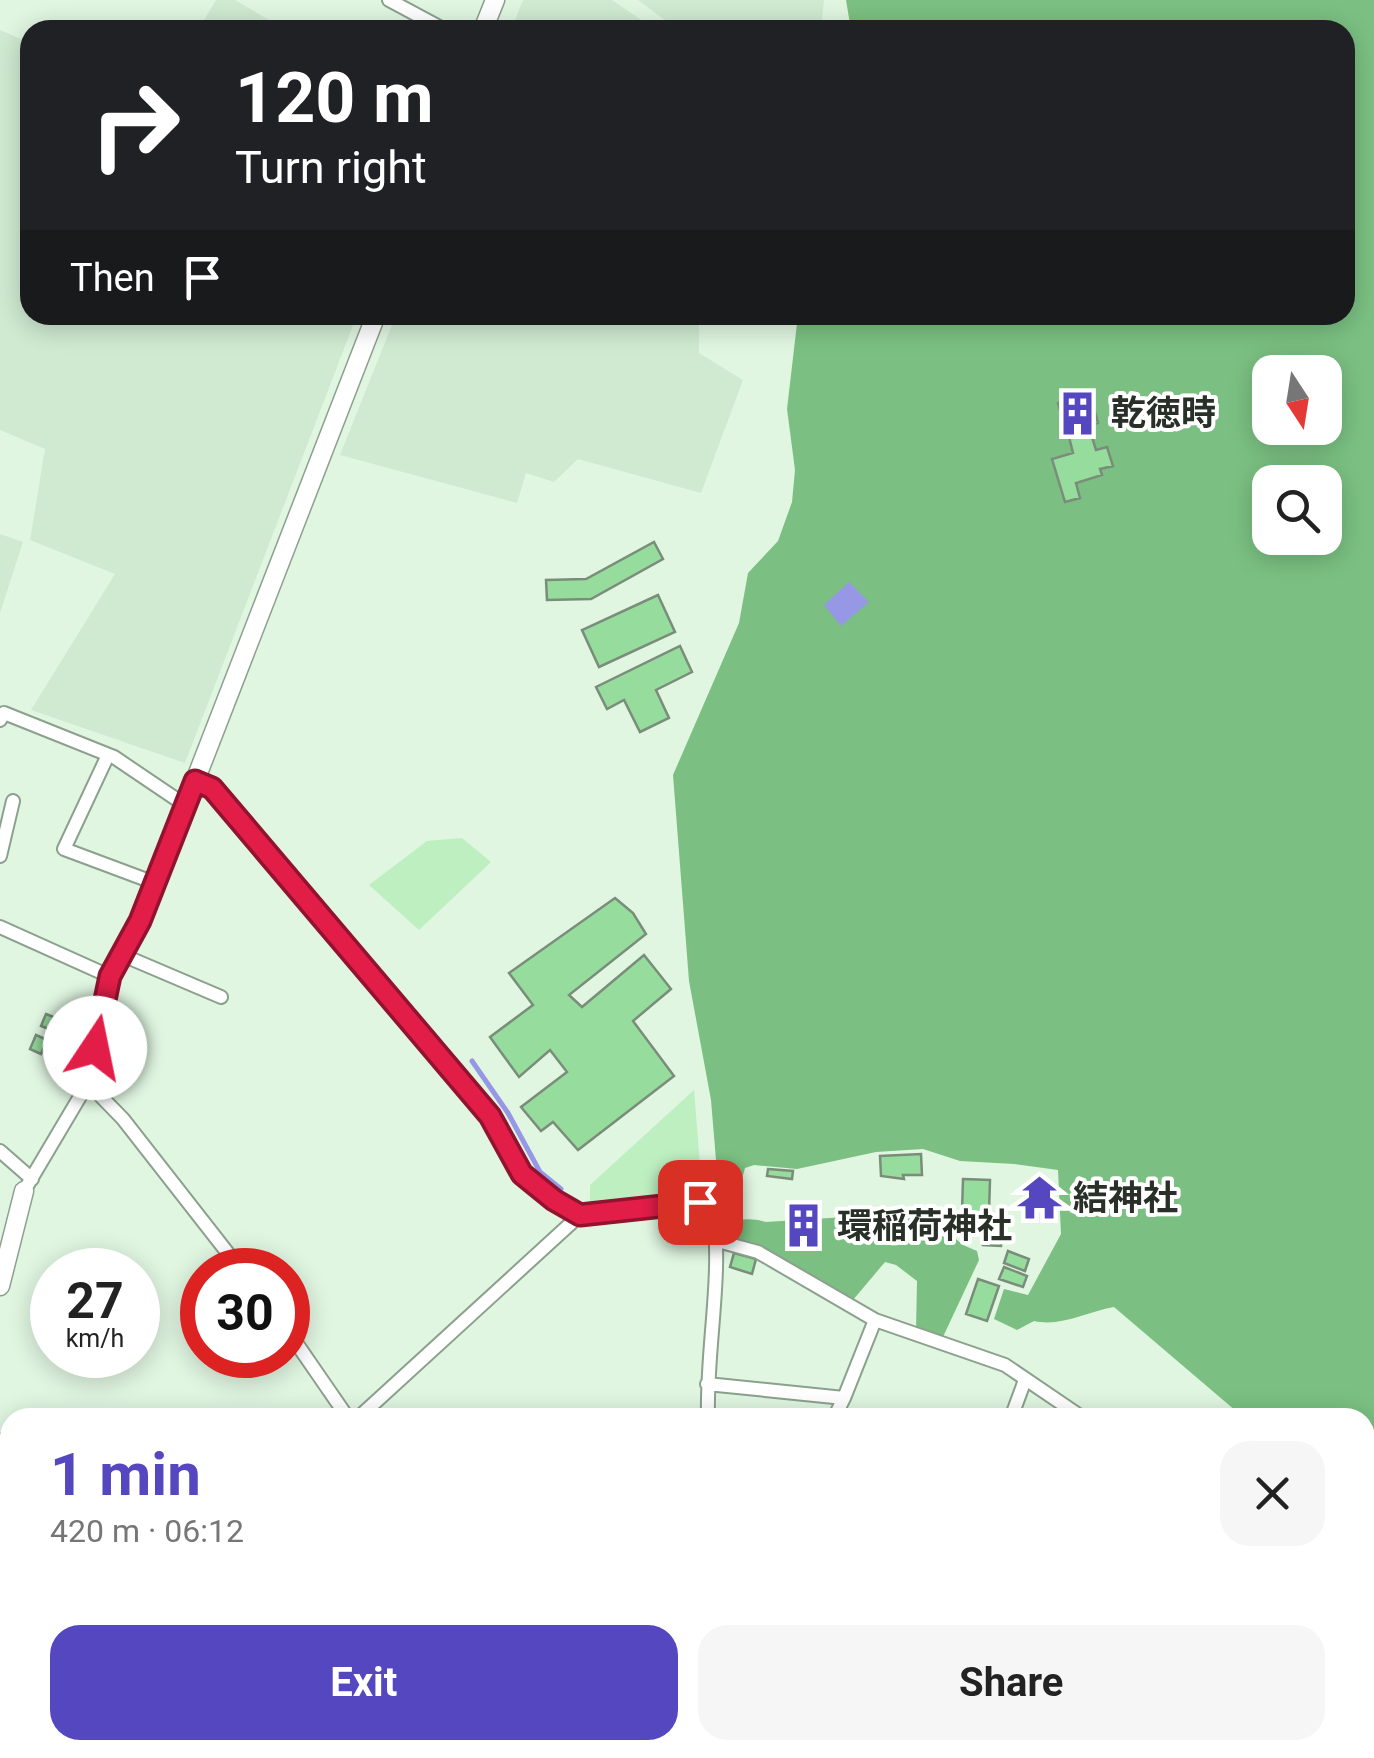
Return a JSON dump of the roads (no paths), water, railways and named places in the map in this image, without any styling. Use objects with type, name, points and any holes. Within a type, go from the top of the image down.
[{"type":"street","points":[[389,0],[415,7]]},
{"type":"street","points":[[0,1286],[28,1185],[88,1084],[110,976],[140,921],[372,325]]},
{"type":"street","points":[[0,720],[4,713],[108,755],[185,805]]},
{"type":"street","points":[[108,755],[64,848],[155,883]]},
{"type":"street","points":[[195,781],[212,788],[490,1116],[522,1174],[580,1215],[700,1202],[713,1208],[718,1240],[708,1408]]},
{"type":"street","points":[[0,856],[13,801]]},
{"type":"street","points":[[0,927],[110,976]]},
{"type":"street","points":[[120,954],[221,997]]},
{"type":"street","points":[[88,1084],[123,1119],[224,1248]]},
{"type":"street","points":[[0,1152],[28,1185]]},
{"type":"street","points":[[369,1408],[580,1215]]},
{"type":"street","points":[[718,1240],[758,1252],[875,1320],[1005,1365],[1068,1408]]},
{"type":"street","points":[[839,1408],[875,1320]]},
{"type":"street","points":[[310,1363],[341,1408]]},
{"type":"street","points":[[1015,1408],[1026,1380]]},
{"type":"street","points":[[707,1384],[844,1398]]},
{"type":"water","points":[[849,582],[869,602],[841,626],[824,605]]},
{"type":"waterway","points":[[472,1061],[508,1113],[540,1172],[561,1189]]},
{"type":"place","name":"乾徳時","points":[[1078,413]]},
{"type":"place","name":"結神社","points":[[1040,1198]]},
{"type":"place","name":"環稲荷神社","points":[[804,1226]]}]
